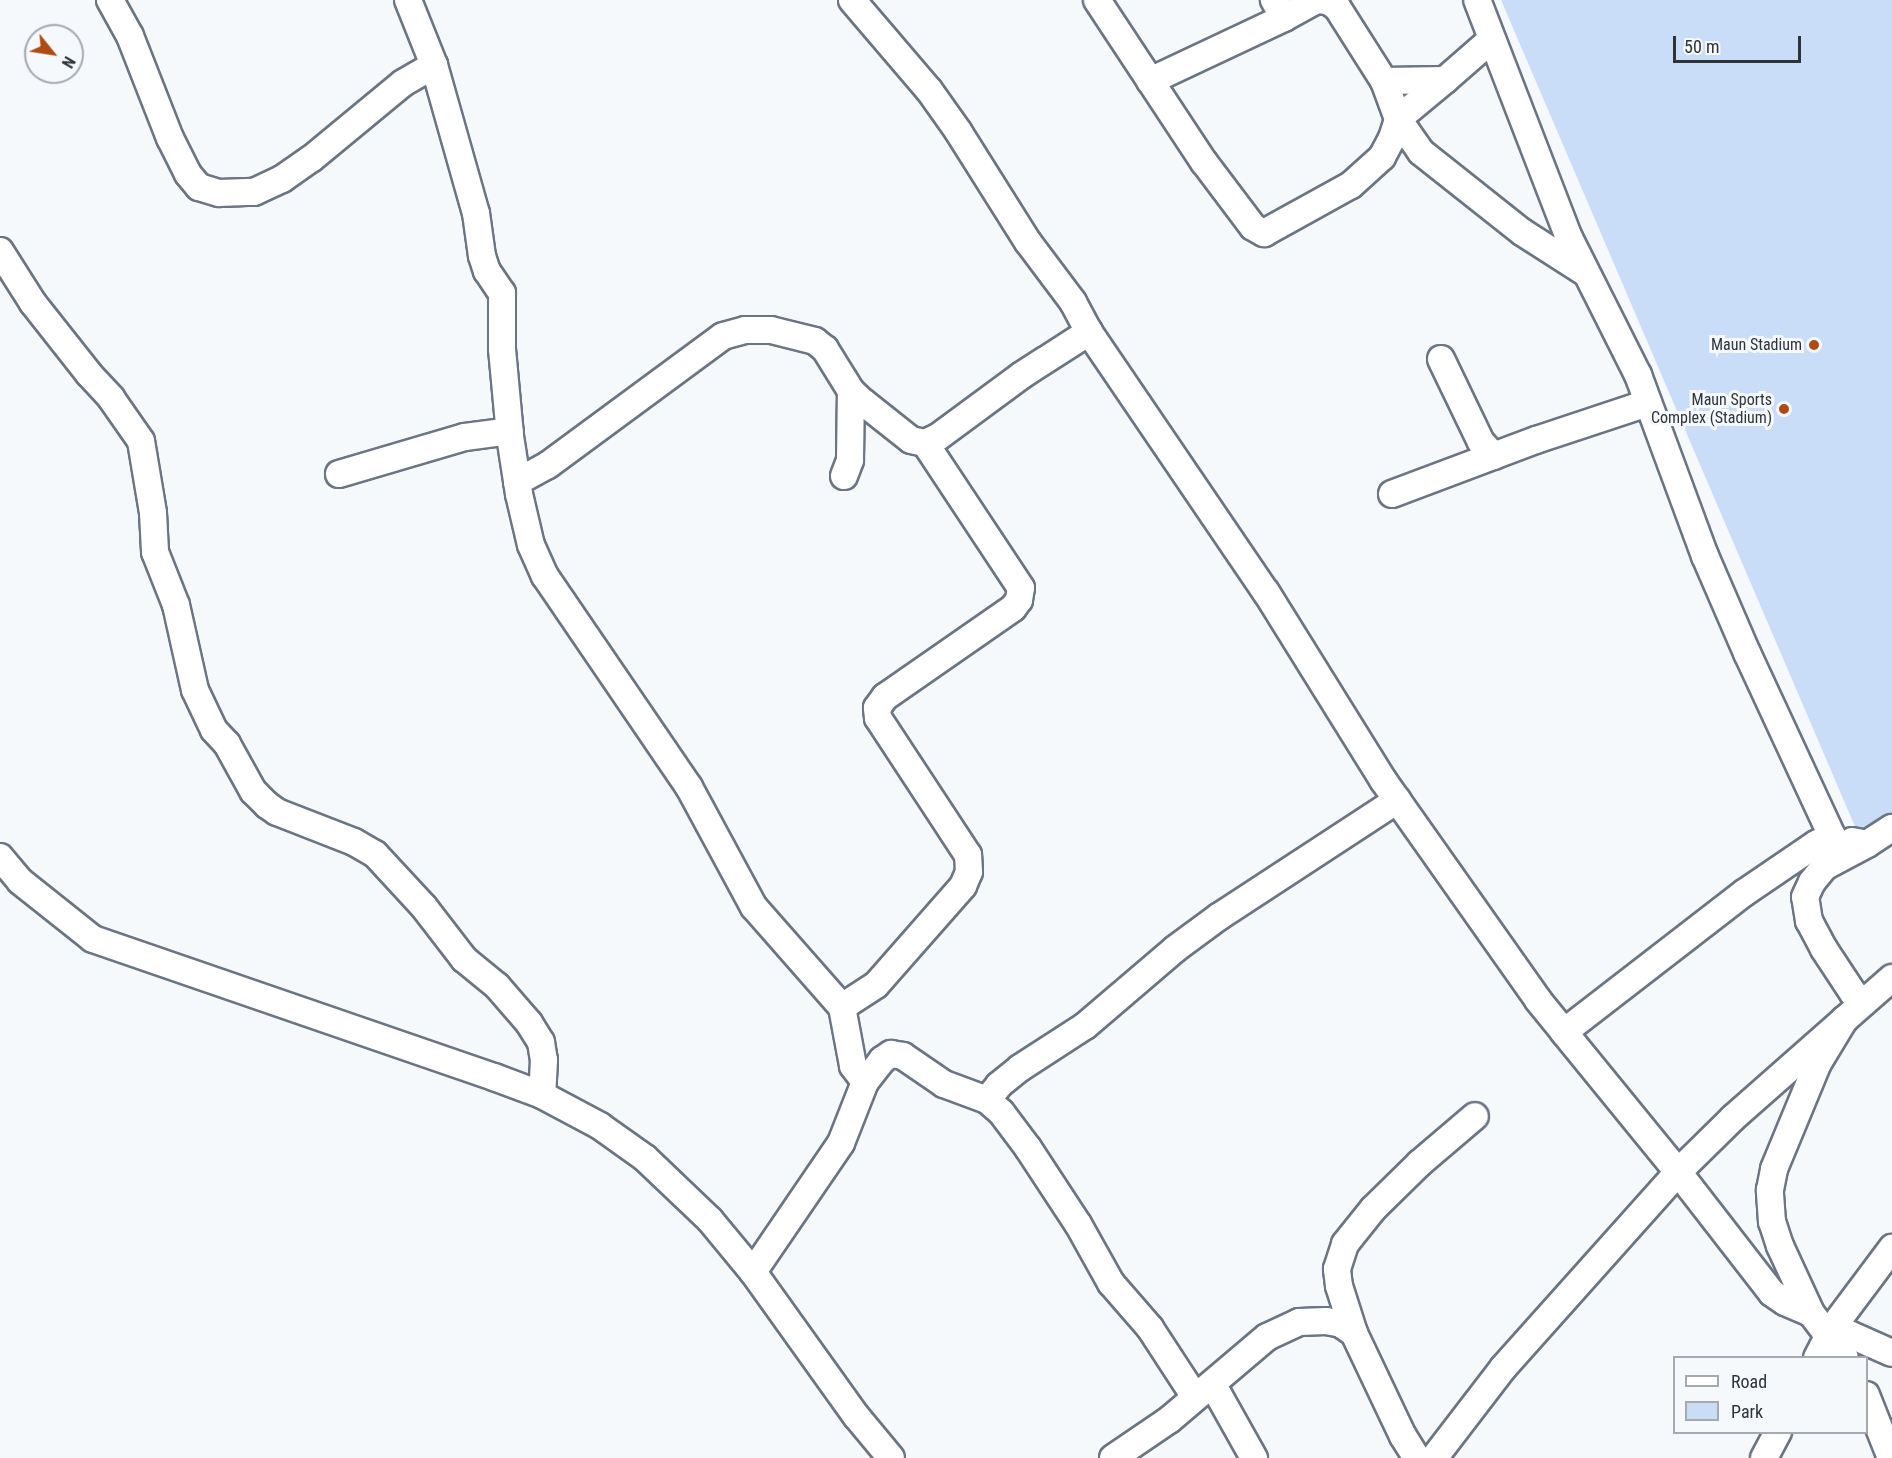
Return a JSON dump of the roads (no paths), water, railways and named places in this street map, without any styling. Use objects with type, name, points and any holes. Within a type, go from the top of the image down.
[{"type":"street","points":[[110,0],[130,36],[170,138],[188,174],[199,187],[219,193],[254,192],[282,179],[311,159],[404,83],[434,64]]},
{"type":"street","points":[[408,0],[434,64],[476,213],[482,256],[488,271],[502,293],[502,349],[510,431],[517,482],[531,545],[545,576],[689,787],[754,907],[842,1007],[853,1066],[865,1082]]},
{"type":"street","points":[[852,0],[929,90],[1028,242],[1073,302],[1089,332],[1266,592],[1397,800],[1538,1000],[1678,1172],[1772,1293],[1785,1302],[1811,1313],[1831,1331],[1844,1356]]},
{"type":"street","points":[[1097,0],[1204,162],[1253,227],[1264,232],[1351,185],[1382,157],[1392,138],[1398,119],[1492,39]]},
{"type":"street","points":[[1150,81],[1279,9],[1317,0],[1328,1],[1337,8],[1384,81],[1398,119],[1421,152],[1443,172],[1522,232],[1586,274]]},
{"type":"street","points":[[1477,0],[1554,201],[1586,274],[1638,375],[1705,556],[1747,653],[1832,836]]},
{"type":"street","points":[[1384,81],[1444,80]]},
{"type":"street","points":[[0,251],[33,303],[84,368],[111,398],[141,441],[153,513],[155,552],[176,605],[195,690],[214,730],[227,744],[253,790],[267,805],[277,812],[354,842],[375,854],[424,907],[464,959],[497,986],[529,1023],[541,1042],[544,1060],[542,1095]]},
{"type":"street","points":[[517,482],[548,465],[723,336],[745,330],[771,330],[815,341],[825,349],[852,391],[890,425],[911,440],[925,443],[938,438],[1022,375],[1089,332]]},
{"type":"street","points":[[1441,359],[1481,442],[1494,456]]},
{"type":"street","points":[[844,476],[850,460],[852,391]]},
{"type":"street","points":[[1392,494],[1494,456],[1648,404]]},
{"type":"street","points":[[339,474],[465,437],[510,431]]},
{"type":"street","points":[[842,1007],[876,985],[963,886],[969,872],[968,855],[878,718],[877,708],[885,697],[1013,608],[1019,600],[1021,588],[925,443]]},
{"type":"street","points":[[987,1100],[999,1085],[1020,1068],[1085,1026],[1175,950],[1220,916],[1397,800]]},
{"type":"street","points":[[1864,1002],[1853,993],[1824,949],[1809,921],[1805,897],[1812,882],[1824,867],[1868,844],[1892,828]]},
{"type":"street","points":[[1564,1032],[1760,881],[1832,836],[1868,844]]},
{"type":"street","points":[[0,857],[20,881],[93,939],[542,1095],[600,1126],[645,1158],[710,1220],[753,1272],[857,1417],[891,1458]]},
{"type":"street","points":[[1434,1458],[1503,1368],[1678,1172],[1733,1118],[1892,978]]},
{"type":"street","points":[[1811,1313],[1780,1246],[1772,1222],[1770,1190],[1774,1169],[1818,1063],[1844,1020]]},
{"type":"street","points":[[753,1272],[770,1249],[796,1205],[841,1143],[865,1082],[882,1060],[891,1054],[903,1056],[952,1087],[987,1100],[1001,1112],[1028,1148],[1077,1224],[1107,1278],[1204,1391],[1254,1458]]},
{"type":"street","points":[[1417,1458],[1403,1436],[1354,1333],[1339,1286],[1337,1269],[1344,1244],[1373,1209],[1420,1163],[1475,1116]]},
{"type":"street","points":[[1818,1356],[1831,1331],[1892,1248]]},
{"type":"street","points":[[1113,1458],[1170,1420],[1254,1346],[1285,1326],[1299,1322],[1326,1321],[1341,1324],[1354,1333]]},
{"type":"street","points":[[1831,1331],[1892,1353]]},
{"type":"street","points":[[1868,1400],[1891,1458]]},
{"type":"street","points":[[1764,1458],[1777,1434]]},
{"type":"place","name":"Maun Stadium","points":[[1814,345]]},
{"type":"place","name":"Maun Sports Complex (Stadium)","points":[[1784,409]]}]
